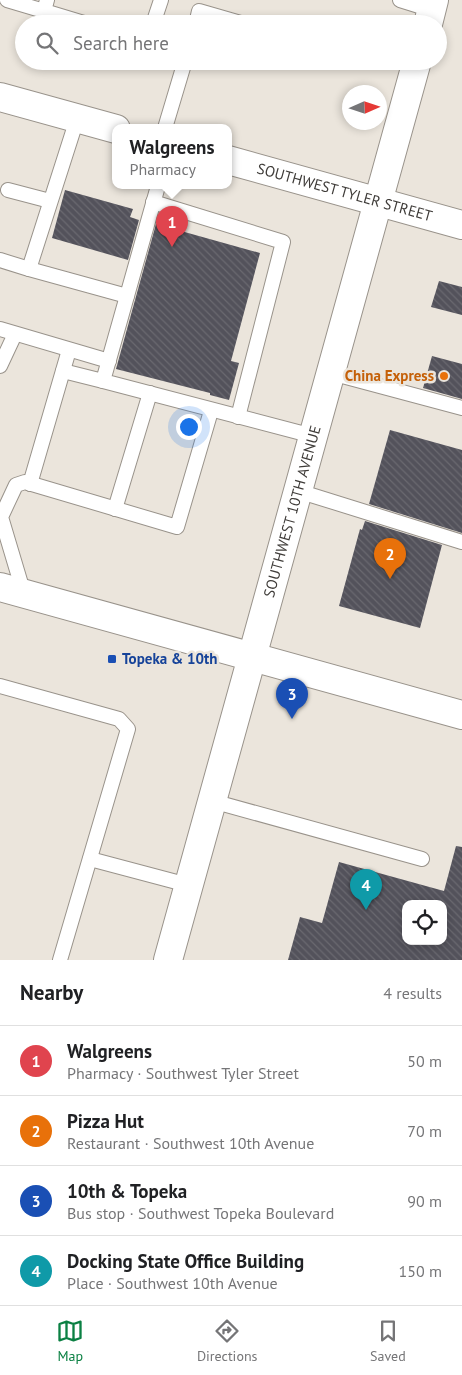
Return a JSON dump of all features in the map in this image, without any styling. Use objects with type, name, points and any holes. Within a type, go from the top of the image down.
[{"type":"main road","name":"SOUTHWEST 10TH AVENUE","points":[[168,960],[415,70]]},
{"type":"main road","points":[[0,97],[112,128]]},
{"type":"main road","name":"SOUTHWEST TYLER STREET","points":[[232,161],[462,225]]},
{"type":"main road","points":[[12,590],[462,715]]},
{"type":"lane","points":[[7,0],[46,6],[66,15]]},
{"type":"lane","points":[[156,15],[160,0]]},
{"type":"lane","points":[[400,0],[431,11]]},
{"type":"lane","points":[[166,124],[182,70]]},
{"type":"lane","points":[[29,269],[77,118]]},
{"type":"lane","points":[[103,381],[127,296],[160,208],[158,189]]},
{"type":"lane","points":[[8,190],[50,201]]},
{"type":"lane","points":[[160,208],[199,221],[283,242],[238,417]]},
{"type":"lane","points":[[0,260],[127,296]]},
{"type":"lane","points":[[0,330],[108,361]]},
{"type":"lane","points":[[0,366],[15,334]]},
{"type":"lane","points":[[30,484],[69,350]]},
{"type":"lane","points":[[63,371],[313,436]]},
{"type":"lane","points":[[331,373],[462,408]]},
{"type":"lane","points":[[115,509],[150,394]]},
{"type":"lane","points":[[12,590],[1,517],[16,485],[25,482],[177,528],[211,411]]},
{"type":"lane","points":[[298,491],[462,542]]},
{"type":"lane","points":[[0,686],[120,719],[128,729],[60,960]]},
{"type":"lane","points":[[212,801],[422,859]]},
{"type":"lane","points":[[90,859],[188,885]]},
{"type":"building","points":[[65,190],[133,209],[130,217],[139,220],[128,260],[52,238]]},
{"type":"building","points":[[156,224],[260,253],[231,361],[239,363],[229,400],[210,395],[210,393],[116,369]]},
{"type":"building","points":[[439,281],[462,287],[462,315],[431,307]]},
{"type":"building","name":"China Express","points":[[432,356],[462,364],[462,399],[423,388]]},
{"type":"building","points":[[390,430],[462,450],[462,533],[369,504]]},
{"type":"building","points":[[365,521],[442,545],[420,628],[339,606],[360,529],[362,530]]},
{"type":"building","points":[[456,846],[462,847],[462,960],[288,960],[300,917],[322,923],[339,862],[444,891]]},
{"type":"place","name":"Walgreens","points":[[172,247]]},
{"type":"place","name":"China Express","points":[[444,376]]},
{"type":"place","name":"Pizza Hut","points":[[390,579]]},
{"type":"place","name":"Topeka & 10th","points":[[112,659]]},
{"type":"place","name":"10th & Topeka","points":[[292,719]]},
{"type":"place","name":"Docking State Office Building","points":[[366,910]]}]
